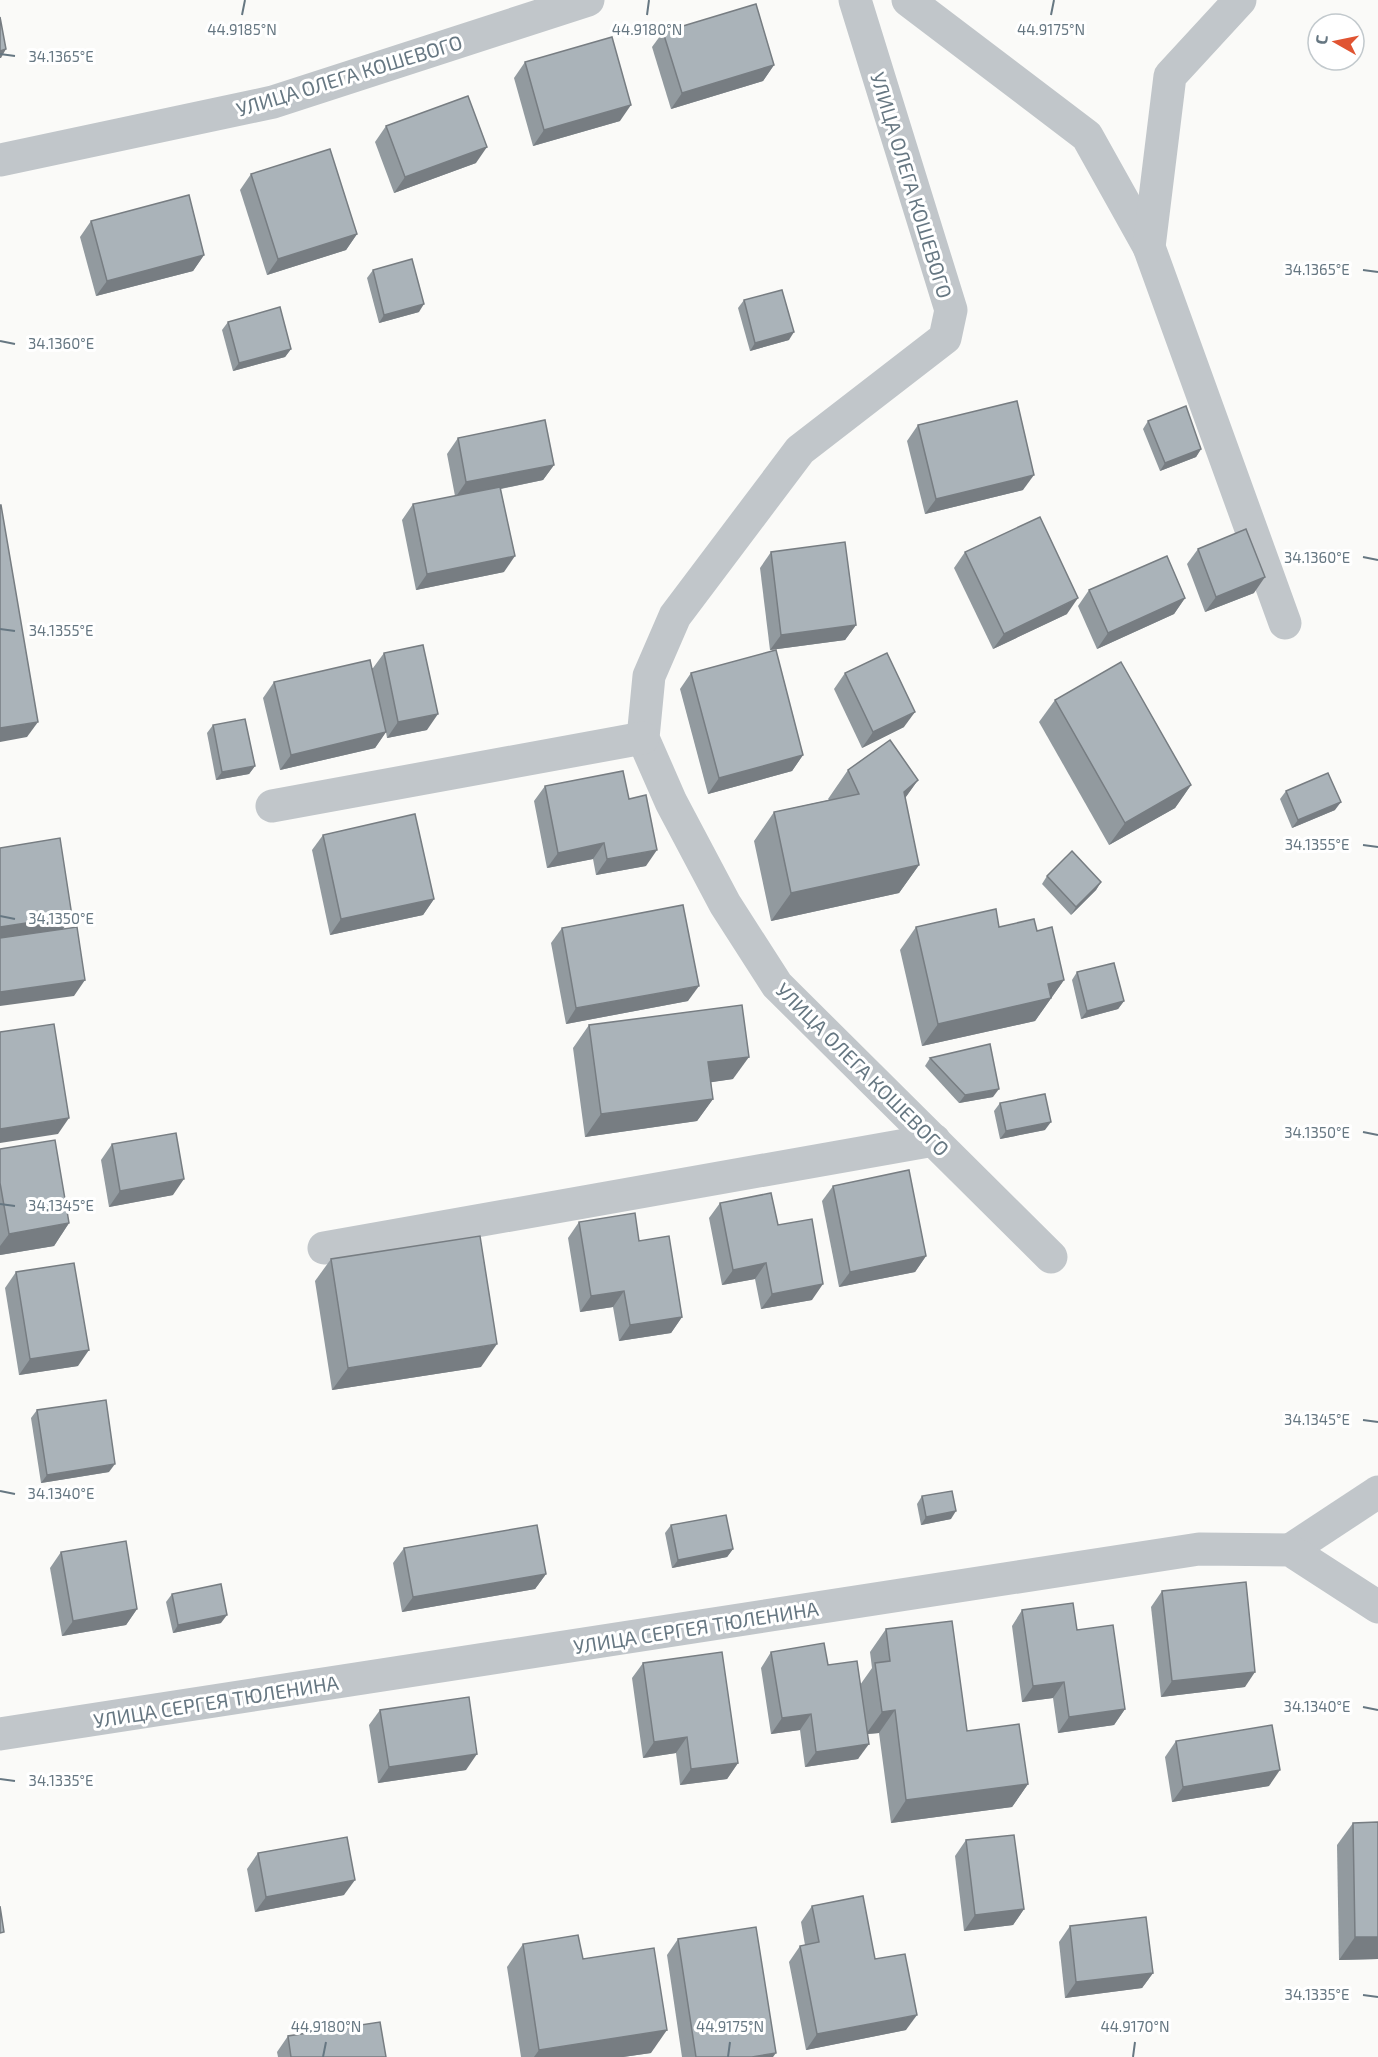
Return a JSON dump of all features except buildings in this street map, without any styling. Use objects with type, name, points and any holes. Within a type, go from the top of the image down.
[{"type":"street","name":"УЛИЦА ОЛЕГА КОШЕВОГО","points":[[0,160],[273,102],[588,0]]},
{"type":"street","name":"УЛИЦА ОЛЕГА КОШЕВОГО","points":[[855,0],[951,310],[945,338],[800,450],[772,487],[675,616],[649,676],[643,738],[671,802],[720,894],[777,985],[1051,1257]]},
{"type":"street","points":[[908,0],[1087,136],[1149,247],[1285,623]]},
{"type":"street","points":[[1149,247],[1170,76],[1240,0]]},
{"type":"street","points":[[272,806],[643,738]]},
{"type":"street","points":[[324,1248],[934,1140]]},
{"type":"street","points":[[1378,1492],[1290,1550],[1378,1607]]},
{"type":"street","name":"УЛИЦА СЕРГЕЯ ТЮЛЕНИНА","points":[[0,1734],[1199,1549],[1290,1550]]}]
